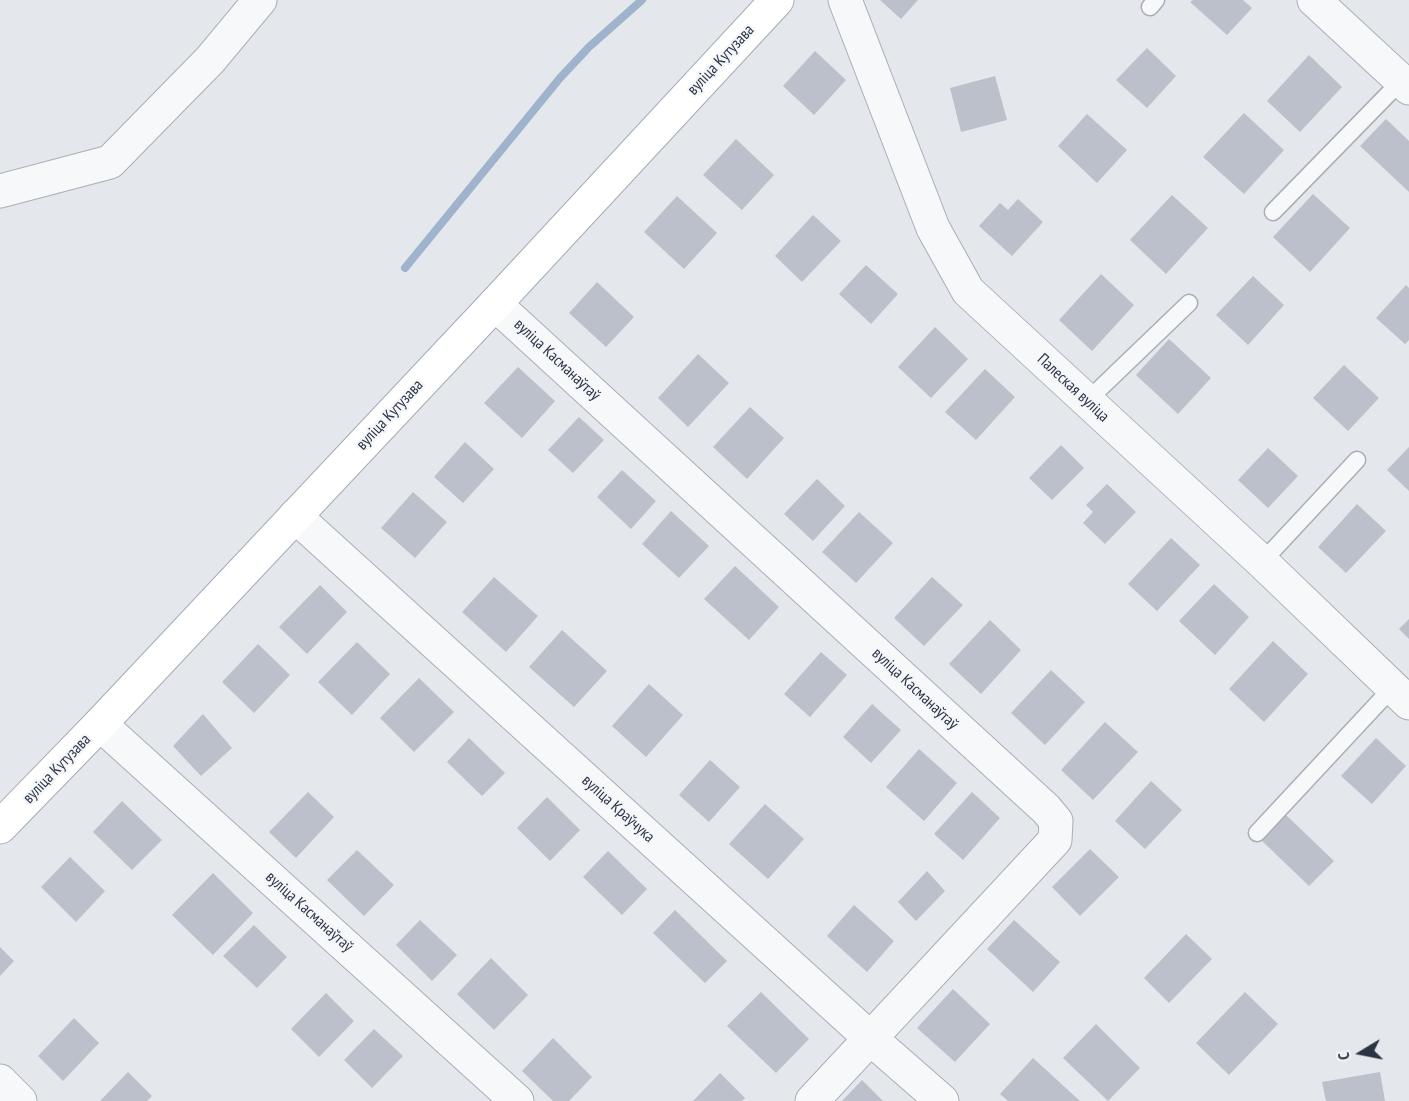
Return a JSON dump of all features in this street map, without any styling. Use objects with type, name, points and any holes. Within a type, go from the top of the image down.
[{"type":"main road","name":"вуліца Кутузава","points":[[0,827],[100,724],[495,304],[777,0]]},
{"type":"street","points":[[0,191],[110,162],[210,60],[260,0]]},
{"type":"street","name":"Палеская вуліца","points":[[845,0],[933,228],[968,291],[1262,562],[1401,695]]},
{"type":"street","points":[[1314,0],[1405,84]]},
{"type":"street","name":"вуліца Касманаўтаў","points":[[495,304],[1046,808],[1056,822],[1055,840],[812,1101]]},
{"type":"street","name":"вуліца Краўчука","points":[[295,516],[942,1101]]},
{"type":"street","name":"вуліца Касманаўтаў","points":[[100,724],[518,1101]]},
{"type":"street","points":[[0,1081],[20,1101]]},
{"type":"lane","points":[[1273,212],[1405,84]]},
{"type":"lane","points":[[1087,401],[1189,303]]},
{"type":"lane","points":[[1262,562],[1357,460]]},
{"type":"lane","points":[[1257,833],[1401,695]]},
{"type":"building","points":[[880,0],[918,0],[901,19]]},
{"type":"building","points":[[1193,0],[1243,0],[1252,8],[1227,35],[1190,2]]},
{"type":"building","points":[[1147,48],[1176,76],[1147,108],[1116,80]]},
{"type":"building","points":[[815,51],[846,80],[814,115],[783,86]]},
{"type":"building","points":[[1309,55],[1342,87],[1300,132],[1267,101]]},
{"type":"building","points":[[995,76],[1007,120],[961,132],[950,88]]},
{"type":"building","points":[[1244,113],[1284,150],[1244,194],[1203,157]]},
{"type":"building","points":[[1087,114],[1127,150],[1097,183],[1058,146]]},
{"type":"building","points":[[1386,119],[1409,141],[1409,192],[1360,146]]},
{"type":"building","points":[[736,139],[774,175],[742,210],[703,175]]},
{"type":"building","points":[[1313,194],[1350,228],[1310,272],[1273,237]]},
{"type":"building","points":[[1172,195],[1208,228],[1166,274],[1130,240]]},
{"type":"building","points":[[677,196],[717,233],[684,269],[644,232]]},
{"type":"building","points":[[1018,199],[1043,222],[1012,256],[979,226],[1000,203],[1008,210]]},
{"type":"building","points":[[813,215],[841,241],[802,282],[775,256]]},
{"type":"building","points":[[866,265],[898,294],[871,324],[839,294]]},
{"type":"building","points":[[1101,274],[1134,305],[1092,351],[1059,320]]},
{"type":"building","points":[[1253,276],[1284,305],[1248,345],[1216,315]]},
{"type":"building","points":[[597,282],[634,317],[606,347],[569,313]]},
{"type":"building","points":[[1406,285],[1409,288],[1409,340],[1405,344],[1376,318]]},
{"type":"building","points":[[935,327],[968,359],[931,398],[898,367]]},
{"type":"building","points":[[1169,339],[1211,378],[1178,414],[1136,375]]},
{"type":"building","points":[[698,354],[729,383],[688,427],[658,398]]},
{"type":"building","points":[[1344,365],[1379,398],[1348,431],[1313,398]]},
{"type":"building","points":[[518,367],[555,401],[522,438],[484,403]]},
{"type":"building","points":[[985,369],[1015,397],[976,440],[945,412]]},
{"type":"building","points":[[750,407],[784,438],[747,479],[713,447]]},
{"type":"building","points":[[579,417],[604,440],[573,473],[548,450]]},
{"type":"building","points":[[465,442],[494,469],[463,503],[434,477]]},
{"type":"building","points":[[1061,445],[1084,468],[1052,500],[1029,478]]},
{"type":"building","points":[[1409,447],[1409,491],[1387,470]]},
{"type":"building","points":[[1268,448],[1298,476],[1268,508],[1238,480]]},
{"type":"building","points":[[622,470],[656,501],[631,529],[597,497]]},
{"type":"building","points":[[817,479],[845,506],[813,541],[784,514]]},
{"type":"building","points":[[1107,484],[1136,512],[1105,544],[1083,523],[1093,512],[1086,505]]},
{"type":"building","points":[[413,492],[447,522],[415,558],[381,528]]},
{"type":"building","points":[[1357,504],[1386,531],[1346,573],[1318,547]]},
{"type":"building","points":[[671,511],[709,546],[679,578],[642,544]]},
{"type":"building","points":[[859,512],[893,543],[856,583],[822,552]]},
{"type":"building","points":[[1171,538],[1200,565],[1157,611],[1128,584]]},
{"type":"building","points":[[735,566],[779,607],[749,640],[704,599]]},
{"type":"building","points":[[494,577],[538,616],[506,652],[462,612]]},
{"type":"building","points":[[932,577],[963,605],[924,646],[894,618]]},
{"type":"building","points":[[1214,584],[1249,617],[1215,655],[1179,621]]},
{"type":"building","points":[[320,585],[347,612],[307,654],[279,627]]},
{"type":"building","points":[[1409,619],[1409,639],[1399,629]]},
{"type":"building","points":[[990,620],[1021,650],[981,694],[949,664]]},
{"type":"building","points":[[562,630],[607,671],[574,707],[529,667]]},
{"type":"building","points":[[1273,641],[1308,674],[1264,722],[1229,689]]},
{"type":"building","points":[[357,642],[390,674],[352,715],[318,682]]},
{"type":"building","points":[[258,644],[290,675],[254,713],[222,682]]},
{"type":"building","points":[[821,652],[847,675],[810,717],[784,694]]},
{"type":"building","points":[[1051,670],[1085,702],[1045,745],[1011,713]]},
{"type":"building","points":[[419,678],[454,712],[414,752],[380,718]]},
{"type":"building","points":[[649,684],[683,715],[646,757],[612,726]]},
{"type":"building","points":[[872,704],[901,730],[871,763],[843,737]]},
{"type":"building","points":[[203,714],[232,748],[201,776],[173,746]]},
{"type":"building","points":[[1105,722],[1138,752],[1093,800],[1061,770]]},
{"type":"building","points":[[469,738],[505,773],[482,796],[447,762]]},
{"type":"building","points":[[1376,738],[1406,766],[1372,804],[1341,776]]},
{"type":"building","points":[[919,749],[957,783],[924,821],[886,787]]},
{"type":"building","points":[[710,760],[740,787],[709,822],[679,795]]},
{"type":"building","points":[[1151,781],[1182,810],[1145,849],[1115,821]]},
{"type":"building","points":[[308,792],[334,817],[296,858],[269,832]]},
{"type":"building","points":[[972,792],[1000,818],[963,860],[934,834]]},
{"type":"building","points":[[547,797],[580,830],[550,861],[517,828]]},
{"type":"building","points":[[122,801],[162,840],[132,870],[93,832]]},
{"type":"building","points":[[765,804],[804,839],[768,879],[729,844]]},
{"type":"building","points":[[1284,813],[1334,861],[1309,886],[1260,839]]},
{"type":"building","points":[[1090,849],[1119,877],[1080,916],[1052,887]]},
{"type":"building","points":[[357,850],[394,885],[364,916],[327,880]]},
{"type":"building","points":[[608,851],[647,889],[622,915],[583,877]]},
{"type":"building","points":[[70,857],[105,891],[76,922],[41,887]]},
{"type":"building","points":[[927,871],[945,891],[916,921],[898,902]]},
{"type":"building","points":[[213,873],[253,913],[213,955],[172,915]]},
{"type":"building","points":[[854,905],[894,941],[867,972],[827,936]]},
{"type":"building","points":[[675,910],[727,961],[705,983],[653,933]]},
{"type":"building","points":[[420,920],[457,955],[432,981],[396,945]]},
{"type":"building","points":[[1014,920],[1060,962],[1033,992],[987,949]]},
{"type":"building","points":[[254,925],[287,957],[257,988],[223,956]]},
{"type":"building","points":[[1186,934],[1212,959],[1169,1003],[1144,978]]},
{"type":"building","points":[[0,947],[14,961],[0,976]]},
{"type":"building","points":[[491,958],[528,995],[494,1030],[457,994]]},
{"type":"building","points":[[953,989],[990,1024],[955,1062],[917,1028]]},
{"type":"building","points":[[761,992],[809,1039],[776,1073],[727,1026]]},
{"type":"building","points":[[1245,992],[1278,1024],[1229,1075],[1196,1043]]},
{"type":"building","points":[[326,993],[354,1021],[319,1057],[291,1029]]},
{"type":"building","points":[[74,1018],[99,1043],[63,1081],[38,1056]]},
{"type":"building","points":[[1096,1024],[1140,1068],[1108,1101],[1063,1058]]},
{"type":"building","points":[[374,1029],[403,1056],[372,1088],[344,1060]]},
{"type":"building","points":[[553,1038],[592,1077],[569,1101],[553,1101],[522,1071]]},
{"type":"building","points":[[1033,1058],[1080,1101],[1008,1101],[1000,1094]]},
{"type":"building","points":[[128,1072],[152,1096],[147,1101],[100,1101]]},
{"type":"building","points":[[1380,1072],[1385,1101],[1326,1101],[1322,1082]]},
{"type":"building","points":[[720,1073],[745,1098],[742,1101],[693,1101]]},
{"type":"building","points":[[862,1080],[883,1101],[842,1101]]},
{"type":"waterway","points":[[405,268],[560,78],[589,47],[642,0]]}]
